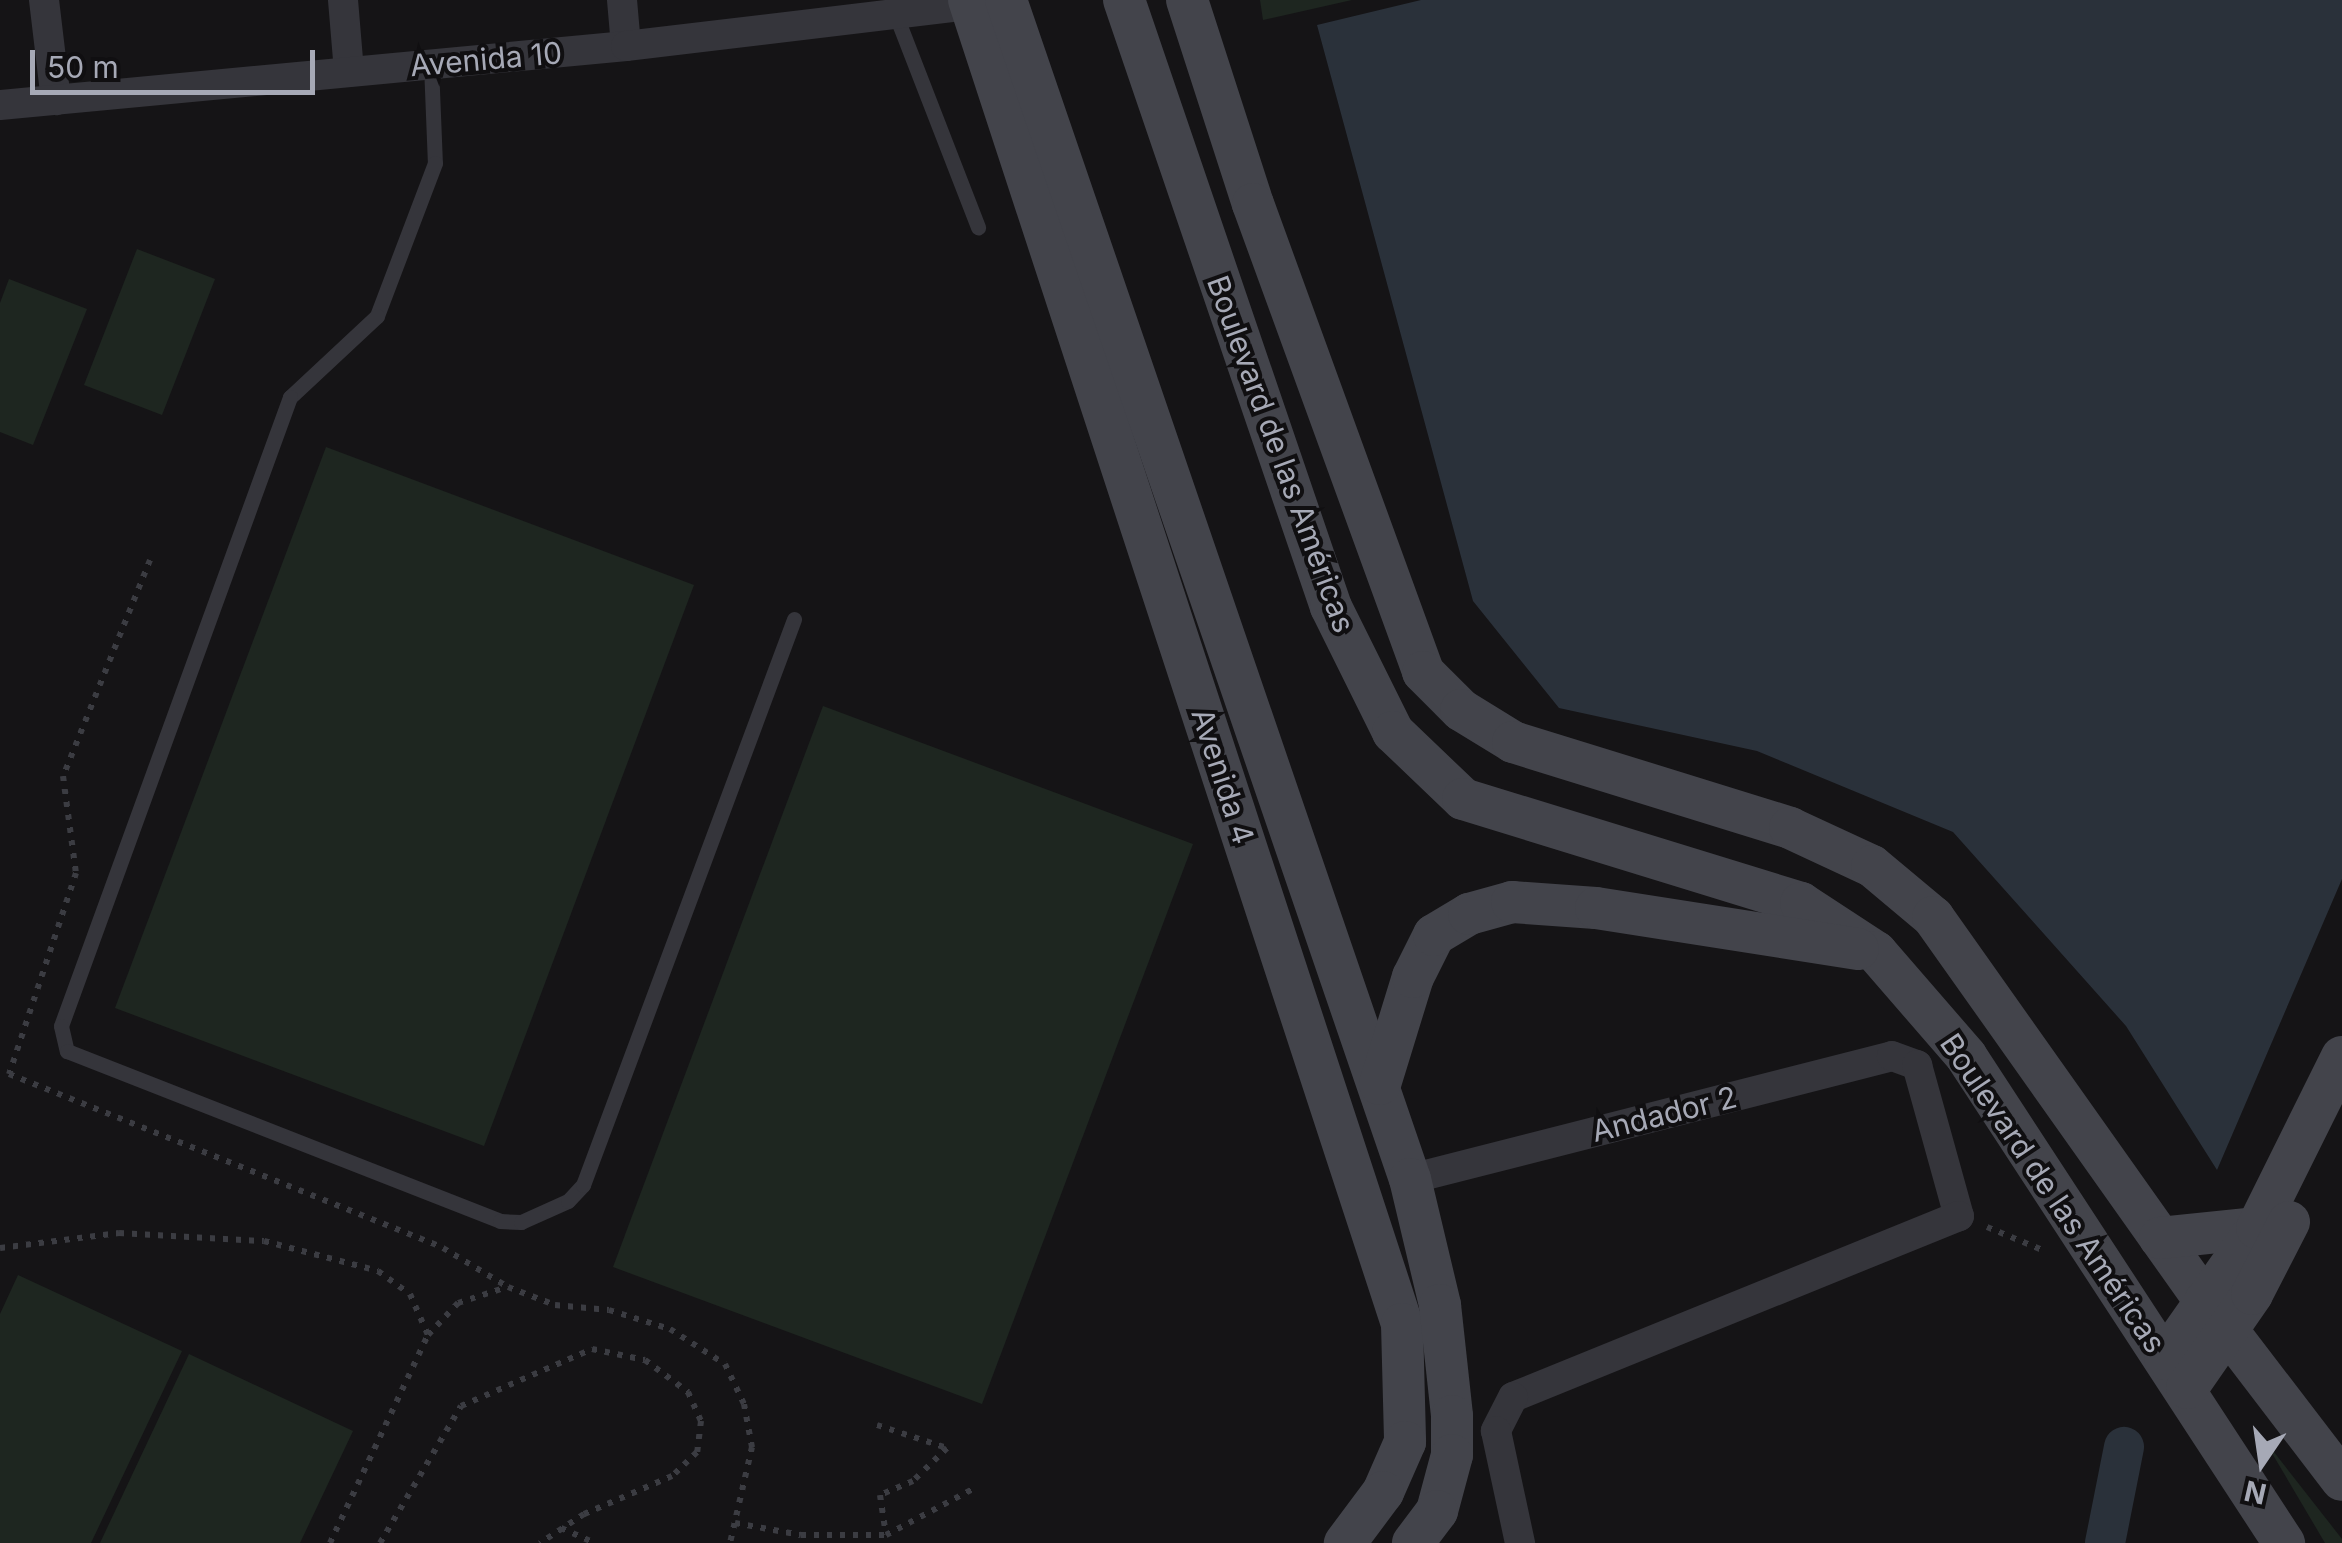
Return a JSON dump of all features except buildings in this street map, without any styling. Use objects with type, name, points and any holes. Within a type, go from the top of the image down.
[{"type":"main road","name":"Boulevard de las Américas","points":[[1124,0],[1330,607],[1393,732],[1464,798],[1801,903],[1876,952],[1966,1056],[2116,1280],[2284,1543]]},
{"type":"main road","name":"Boulevard de las Américas","points":[[1187,0],[1253,204],[1423,672],[1461,710],[1513,742],[1790,828],[1872,866],[1934,917],[2160,1238],[2342,1480]]},
{"type":"main road","name":"Avenida 4","points":[[982,2],[1028,68],[1410,1179],[1440,1305],[1452,1416],[1452,1455],[1437,1511],[1414,1543]]},
{"type":"main road","name":"Avenida 4","points":[[982,2],[1402,1324],[1405,1442],[1383,1492],[1345,1543]]},
{"type":"main road","points":[[1380,1084],[1412,977],[1434,936],[1468,914],[1512,902],[1596,908],[1876,952]]},
{"type":"main road","points":[[2217,1316],[2342,1057]]},
{"type":"main road","points":[[2176,1374],[2217,1316],[2342,1113]]},
{"type":"main road","points":[[2160,1238],[2258,1228]]},
{"type":"street","points":[[44,0],[56,100]]},
{"type":"street","points":[[343,0],[349,72]]},
{"type":"street","points":[[622,0],[626,46]]},
{"type":"street","name":"Avenida 10","points":[[0,105],[626,46],[982,2]]},
{"type":"street","name":"Andador 2","points":[[1410,1179],[1892,1056],[1917,1065],[1959,1216]]},
{"type":"street","points":[[1520,1543],[1496,1430],[1514,1397],[1959,1216]]},
{"type":"lane","points":[[895,13],[978,227]]},
{"type":"lane","points":[[431,65],[436,163],[377,316],[290,397],[61,1026],[67,1051],[500,1221],[521,1222],[568,1201],[584,1185],[794,620]]},
{"type":"path","points":[[150,560],[62,776],[76,873],[10,1074],[443,1248],[508,1287],[555,1305],[609,1310],[670,1329],[726,1364],[744,1404],[752,1447],[730,1543]]},
{"type":"path","points":[[1959,1216],[2116,1280]]},
{"type":"path","points":[[0,1248],[119,1233],[264,1241],[378,1271],[410,1294],[428,1335]]},
{"type":"path","points":[[330,1543],[428,1335],[458,1303],[508,1287]]},
{"type":"path","points":[[380,1543],[462,1406],[592,1349],[645,1360],[688,1392],[701,1421],[697,1452],[672,1476],[628,1492],[540,1543]]},
{"type":"path","points":[[876,1425],[947,1448],[913,1481],[880,1495],[886,1535]]},
{"type":"path","points":[[734,1523],[801,1535],[886,1535],[973,1489]]},
{"type":"path","points":[[561,1528],[595,1543]]},
{"type":"shaded area","points":[[1260,0],[1352,0],[1263,20]]},
{"type":"shaded area","points":[[1421,0],[2342,0],[2342,879],[2217,1170],[2126,1026],[1953,832],[1757,751],[1559,708],[1473,601],[1317,25]]},
{"type":"shaded area","points":[[137,249],[215,279],[162,415],[84,385]]},
{"type":"shaded area","points":[[9,279],[87,309],[33,445],[0,432],[0,303]]},
{"type":"shaded area","points":[[326,447],[694,585],[484,1146],[115,1008]]},
{"type":"shaded area","points":[[823,706],[1193,844],[982,1404],[613,1267]]},
{"type":"shaded area","points":[[18,1275],[182,1351],[91,1543],[0,1543],[0,1314]]},
{"type":"shaded area","points":[[189,1354],[353,1431],[300,1543],[100,1543]]},
{"type":"shaded area","points":[[2263,1438],[2342,1539],[2342,1543],[2325,1543]]},
{"type":"waterway","points":[[2105,1543],[2124,1447]]}]
